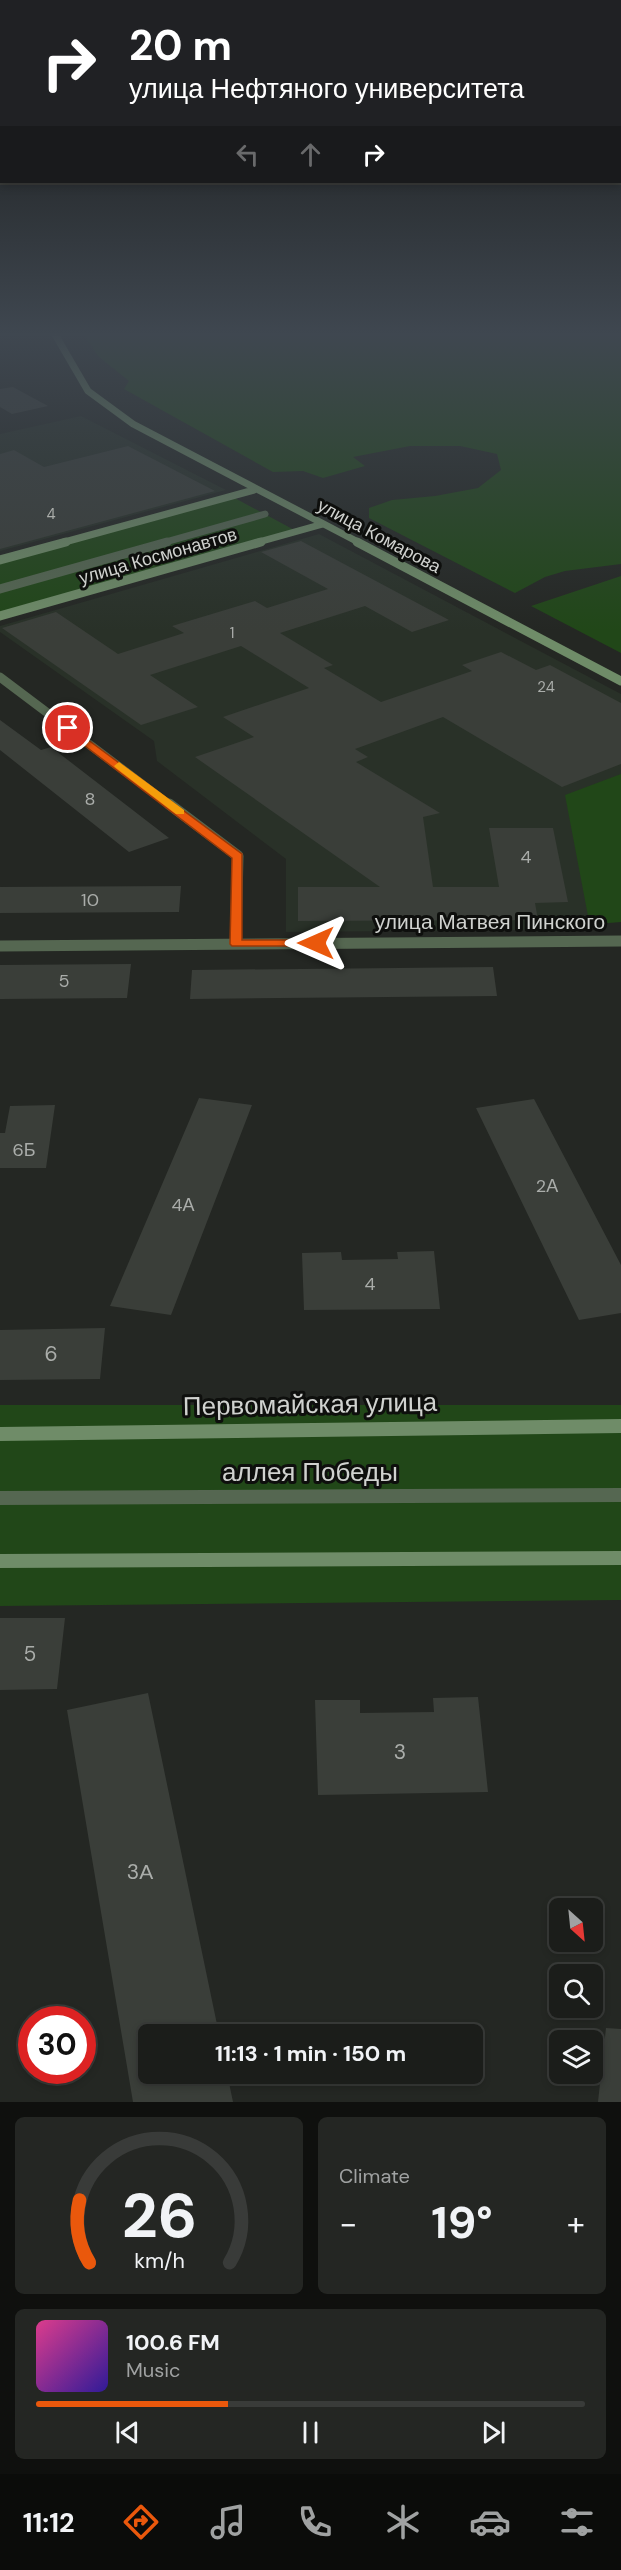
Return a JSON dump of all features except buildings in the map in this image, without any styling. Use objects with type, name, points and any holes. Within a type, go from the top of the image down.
[{"type":"main road","name":"улица Комарова","points":[[152,434],[621,681]]},
{"type":"main road","name":"улица Космонавтов","points":[[0,560],[254,489]]},
{"type":"main road","name":"улица Космонавтов","points":[[0,616],[323,524]]},
{"type":"main road","name":"Первомайская улица","points":[[0,1434],[621,1425]]},
{"type":"main road","points":[[0,1561],[621,1558]]},
{"type":"street","points":[[0,589],[265,514]]},
{"type":"street","points":[[0,676],[238,856],[236,944]]},
{"type":"street","name":"улица Матвея Пинского","points":[[0,946],[621,941]]},
{"type":"street","name":"аллея Победы","points":[[0,1498],[621,1495]]},
{"type":"shaded area","points":[[0,434],[116,434],[226,490],[0,551]]},
{"type":"shaded area","points":[[319,534],[621,694],[621,783],[573,802],[604,929],[286,932],[286,859],[157,761],[154,741],[0,632],[0,626]]},
{"type":"green space","points":[[205,434],[621,434],[621,564],[565,571],[545,577],[515,593],[369,518],[369,508],[392,500],[435,496],[478,488],[501,470],[497,454],[460,446],[410,446],[353,457],[365,466],[323,478],[303,471],[273,472]]},
{"type":"green space","points":[[231,496],[298,532],[0,616],[0,560]]},
{"type":"green space","points":[[621,576],[621,653],[531,606]]},
{"type":"green space","points":[[621,774],[621,922],[584,925],[588,916],[565,795]]},
{"type":"green space","points":[[0,1405],[621,1405],[621,1600],[0,1606]]},
{"type":"slow traffic","points":[[119,766],[180,812]]},
{"type":"route","points":[[68,728],[238,856],[236,944],[316,943]]}]
